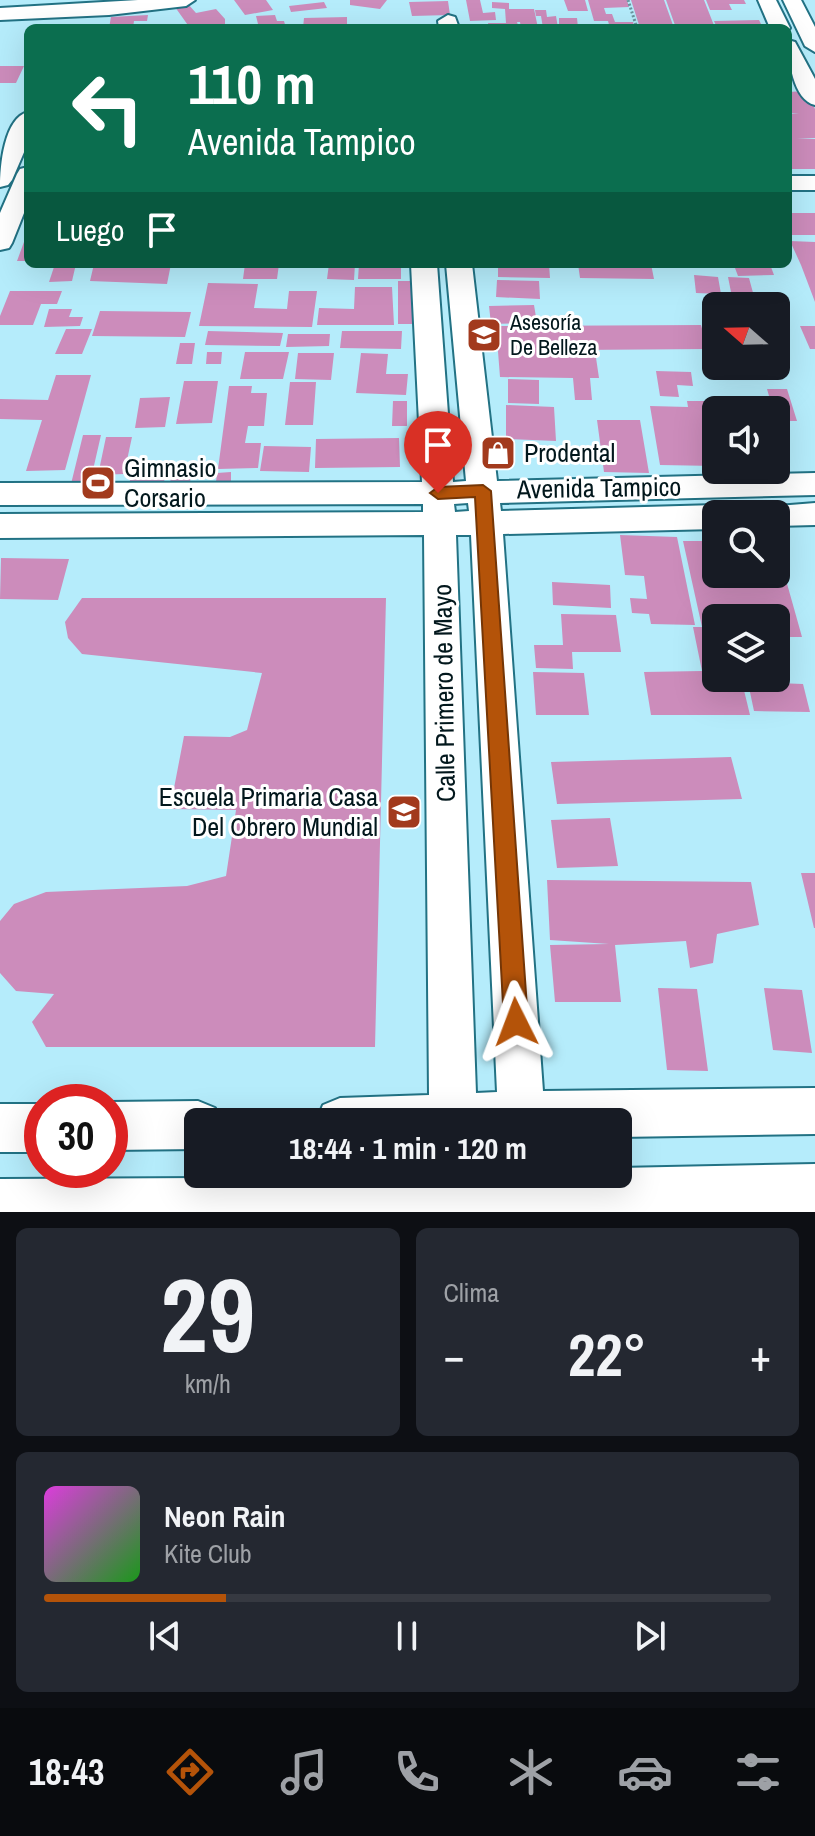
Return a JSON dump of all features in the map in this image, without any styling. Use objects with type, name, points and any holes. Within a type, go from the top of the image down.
[{"type":"street","points":[[0,14],[109,9],[186,0]]},
{"type":"street","points":[[767,0],[778,24]]},
{"type":"street","points":[[792,48],[815,47],[801,4]]},
{"type":"street","points":[[792,54],[815,99]]},
{"type":"street","points":[[0,243],[16,188],[24,141]]},
{"type":"street","points":[[792,183],[815,183]]},
{"type":"street","points":[[792,200],[815,200]]},
{"type":"street","name":"Calle Primero de Mayo","points":[[424,268],[439,508],[453,1108]]},
{"type":"street","name":"Calle Primero de Mayo","points":[[459,268],[484,507],[521,1108]]},
{"type":"street","name":"Avenida Tampico","points":[[0,526],[484,507],[815,484]]},
{"type":"street","name":"Avenida Tampico","points":[[0,494],[439,508]]},
{"type":"street","name":"Avenida Tampico","points":[[484,507],[702,516]]},
{"type":"street","points":[[790,515],[815,514]]},
{"type":"street","points":[[632,1116],[815,1111]]},
{"type":"street","points":[[128,1126],[184,1125]]},
{"type":"street","points":[[0,1128],[24,1128]]},
{"type":"street","points":[[0,1204],[815,1188]]},
{"type":"path","points":[[628,0],[636,24]]},
{"type":"building","points":[[234,0],[266,0],[273,10],[245,15]]},
{"type":"building","points":[[350,0],[387,0],[380,9],[350,5]]},
{"type":"building","points":[[466,0],[480,0],[483,13],[495,12],[496,20],[470,21]]},
{"type":"building","points":[[564,0],[585,0],[588,11],[568,11]]},
{"type":"building","points":[[588,0],[627,0],[629,7],[604,8],[606,14],[612,14],[615,22],[634,24],[609,24],[608,21],[594,21]]},
{"type":"building","points":[[631,0],[664,0],[673,24],[639,24]]},
{"type":"building","points":[[666,0],[704,0],[713,24],[675,24]]},
{"type":"building","points":[[706,0],[744,0],[746,4],[729,4],[732,10],[710,10]]},
{"type":"building","points":[[448,1],[450,15],[412,16],[409,2]]},
{"type":"building","points":[[324,2],[327,8],[291,12],[289,6]]},
{"type":"building","points":[[492,2],[509,3],[509,9],[534,9],[537,24],[488,24],[506,23],[505,9],[492,8]]},
{"type":"building","points":[[188,4],[196,13],[216,9],[225,19],[225,24],[187,24],[175,7]]},
{"type":"building","points":[[535,10],[546,10],[547,17],[556,16],[557,24],[542,24],[541,16],[536,16]]},
{"type":"building","points":[[148,15],[147,21],[134,21],[134,24],[110,24],[111,17]]},
{"type":"building","points":[[275,15],[277,21],[284,21],[285,24],[258,24],[256,16]]},
{"type":"building","points":[[347,17],[347,24],[303,24],[304,18]]},
{"type":"building","points":[[559,18],[577,18],[578,24],[559,24]]},
{"type":"building","points":[[759,20],[761,24],[715,24],[714,21]]},
{"type":"building","points":[[0,66],[24,66],[16,83],[0,83]]},
{"type":"building","points":[[806,91],[815,109],[815,138],[797,139],[815,139],[815,169],[792,169],[792,114],[799,114],[792,113],[792,92]]},
{"type":"building","points":[[792,213],[815,213],[815,235],[792,235]]},
{"type":"building","points":[[792,241],[815,242],[815,302]]},
{"type":"building","points":[[24,242],[24,261],[17,261]]},
{"type":"building","points":[[54,268],[75,268],[72,281],[49,282]]},
{"type":"building","points":[[93,268],[170,268],[167,284],[90,281]]},
{"type":"building","points":[[244,268],[278,268],[277,279],[243,279]]},
{"type":"building","points":[[328,268],[355,268],[354,280],[327,279]]},
{"type":"building","points":[[359,268],[401,268],[401,279],[358,279]]},
{"type":"building","points":[[498,268],[549,268],[550,278],[498,277]]},
{"type":"building","points":[[579,268],[652,268],[654,279],[580,278]]},
{"type":"building","points":[[735,268],[771,268],[774,275],[738,276]]},
{"type":"building","points":[[694,275],[718,277],[721,292],[696,293]]},
{"type":"building","points":[[728,277],[749,278],[753,292],[731,292]]},
{"type":"building","points":[[497,280],[539,281],[540,299],[496,297]]},
{"type":"building","points":[[398,281],[415,281],[415,324],[398,324]]},
{"type":"building","points":[[208,283],[258,284],[254,308],[287,309],[289,291],[317,291],[312,327],[199,326]]},
{"type":"building","points":[[355,287],[392,287],[394,325],[317,325],[319,308],[354,309]]},
{"type":"building","points":[[10,291],[62,291],[57,304],[41,304],[33,325],[0,325],[0,316]]},
{"type":"building","points":[[534,305],[537,323],[491,324],[489,306]]},
{"type":"building","points":[[49,309],[72,309],[69,317],[83,317],[80,326],[44,327]]},
{"type":"building","points":[[100,311],[191,312],[185,337],[92,336]]},
{"type":"building","points":[[701,325],[702,349],[575,350],[595,351],[599,378],[590,378],[592,400],[575,400],[573,378],[500,377],[496,326]]},
{"type":"building","points":[[800,326],[815,326],[815,349],[810,349]]},
{"type":"building","points":[[66,329],[92,329],[82,354],[55,354]]},
{"type":"building","points":[[208,331],[283,333],[280,346],[205,345]]},
{"type":"building","points":[[342,331],[402,331],[401,349],[340,348]]},
{"type":"building","points":[[288,334],[330,334],[329,346],[286,347]]},
{"type":"building","points":[[180,343],[195,343],[192,364],[176,364]]},
{"type":"building","points":[[207,352],[222,352],[221,364],[206,364]]},
{"type":"building","points":[[245,352],[289,352],[283,379],[240,379]]},
{"type":"building","points":[[298,353],[334,353],[331,380],[295,379]]},
{"type":"building","points":[[361,353],[388,354],[386,374],[408,374],[406,395],[356,393]]},
{"type":"building","points":[[656,371],[691,372],[693,386],[677,385],[679,397],[660,396]]},
{"type":"building","points":[[56,375],[91,375],[65,470],[26,471],[42,420],[0,419],[0,399],[48,400]]},
{"type":"building","points":[[508,379],[539,380],[539,404],[508,403]]},
{"type":"building","points":[[184,381],[218,381],[212,423],[176,424]]},
{"type":"building","points":[[290,382],[316,382],[313,425],[285,425]]},
{"type":"building","points":[[229,386],[252,386],[251,393],[267,393],[264,426],[248,426],[245,443],[261,443],[258,468],[218,469]]},
{"type":"building","points":[[767,389],[787,389],[789,396],[769,396]]},
{"type":"building","points":[[170,397],[165,427],[135,428],[140,398]]},
{"type":"building","points":[[790,399],[797,421],[790,421]]},
{"type":"building","points":[[393,401],[407,401],[407,426],[392,426]]},
{"type":"building","points":[[687,401],[702,401],[702,466],[660,465],[650,406],[688,407]]},
{"type":"building","points":[[506,405],[554,407],[556,441],[506,439]]},
{"type":"building","points":[[597,420],[640,420],[649,473],[604,472]]},
{"type":"building","points":[[83,435],[101,435],[90,483],[71,484]]},
{"type":"building","points":[[106,437],[132,437],[124,474],[98,475]]},
{"type":"building","points":[[399,438],[400,467],[315,468],[316,439]]},
{"type":"building","points":[[264,446],[311,447],[309,472],[260,471]]},
{"type":"building","points":[[134,470],[167,471],[163,485],[129,483]]},
{"type":"building","points":[[191,471],[190,485],[170,487],[171,472]]},
{"type":"building","points":[[231,472],[231,481],[216,482],[217,473]]},
{"type":"building","points":[[620,535],[677,537],[695,625],[651,624],[649,614],[632,613],[630,598],[647,599],[644,576],[625,575]]},
{"type":"building","points":[[683,541],[702,541],[702,588],[788,588],[802,637],[790,637],[790,604],[702,604],[702,627]]},
{"type":"building","points":[[1,558],[69,559],[58,600],[0,599]]},
{"type":"building","points":[[552,582],[610,585],[611,608],[553,605]]},
{"type":"building","points":[[82,598],[386,598],[375,1047],[46,1047],[32,1022],[54,994],[16,991],[0,973],[0,921],[14,904],[46,892],[187,886],[226,876],[236,810],[170,809],[184,736],[230,737],[247,730],[262,673],[82,654],[68,638],[65,622]]},
{"type":"building","points":[[561,614],[616,615],[621,652],[572,652],[573,669],[536,668],[534,645],[563,645]]},
{"type":"building","points":[[693,627],[702,627],[702,671]]},
{"type":"building","points":[[702,671],[702,692],[744,692],[750,715],[651,715],[644,672]]},
{"type":"building","points":[[533,672],[584,673],[589,715],[536,715]]},
{"type":"building","points":[[790,684],[803,684],[810,712],[754,711],[750,692],[790,692]]},
{"type":"building","points":[[731,757],[742,799],[557,804],[551,762]]},
{"type":"building","points":[[610,818],[618,866],[557,868],[551,820]]},
{"type":"building","points":[[801,873],[815,873],[815,928],[814,928]]},
{"type":"building","points":[[547,880],[751,882],[759,925],[717,934],[713,963],[690,968],[686,941],[615,945],[621,1002],[555,1002],[550,945],[609,944],[550,940]]},
{"type":"building","points":[[658,988],[697,989],[708,1071],[667,1070]]},
{"type":"building","points":[[764,988],[802,990],[812,1053],[773,1050]]},
{"type":"place","name":"Asesoría De Belleza","points":[[484,335]]},
{"type":"place","name":"Prodental","points":[[498,453]]},
{"type":"place","name":"Gimnasio Corsario","points":[[98,483]]},
{"type":"place","name":"Escuela Primaria Casa Del Obrero Mundial","points":[[404,812]]},
{"type":"route","points":[[438,493],[483,491],[516,1022]]}]
